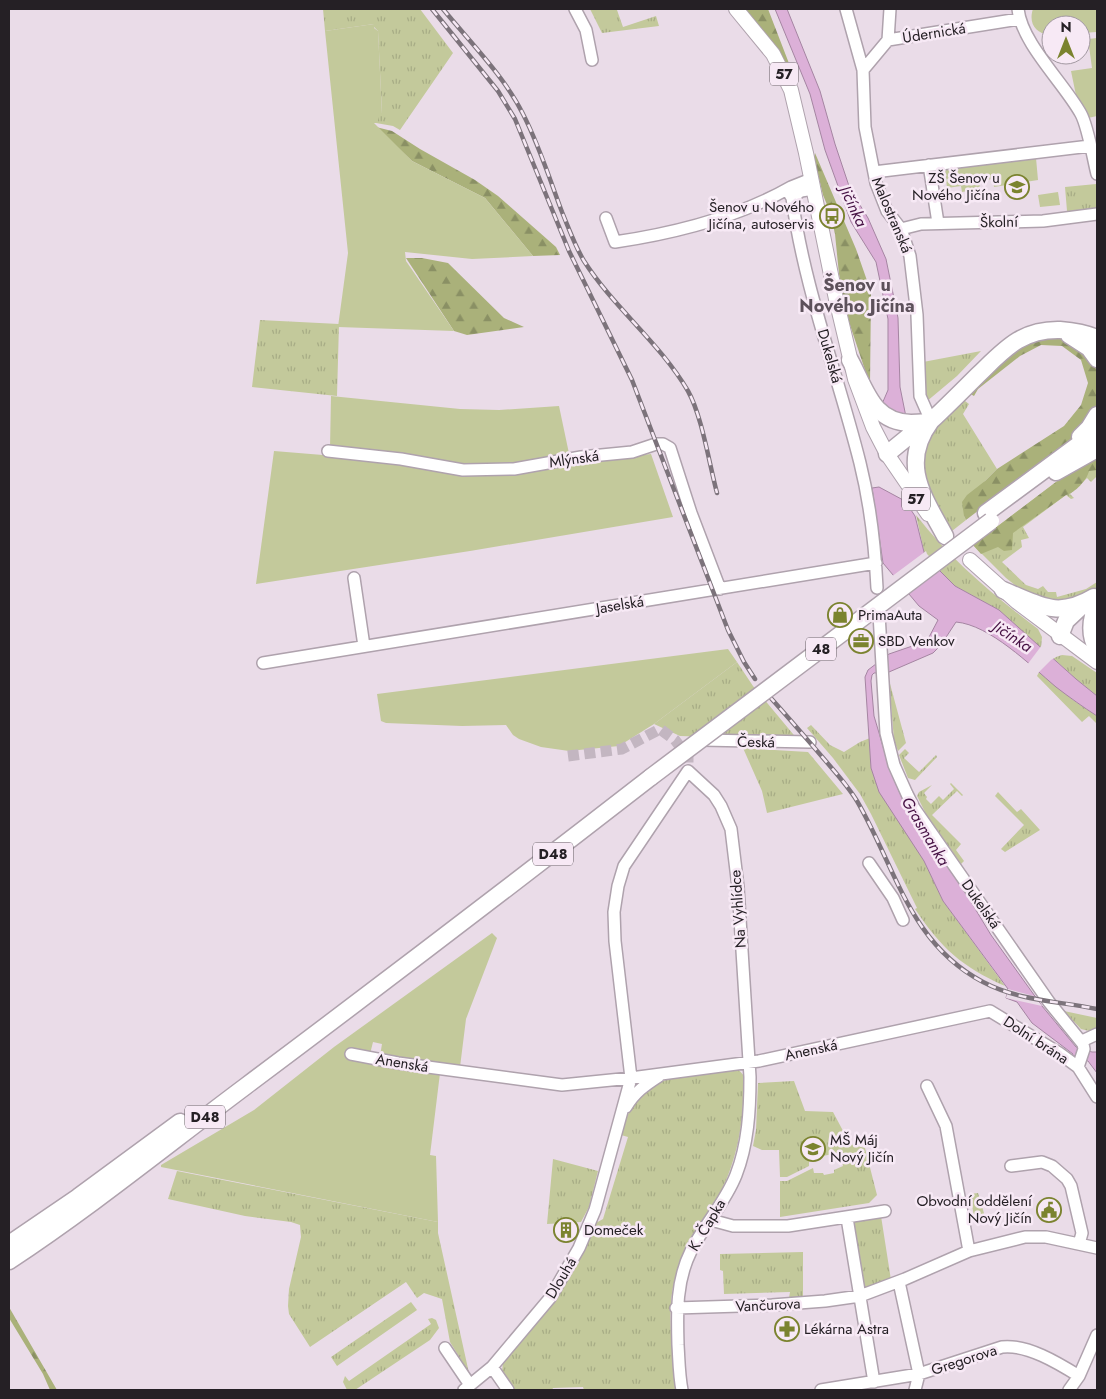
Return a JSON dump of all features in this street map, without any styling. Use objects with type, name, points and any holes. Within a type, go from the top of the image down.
[{"type":"highway","points":[[1058,330],[1083,342],[1097,359]]},
{"type":"highway","points":[[889,457],[926,425],[1003,350],[1018,339],[1034,332],[1058,330],[1075,331],[1097,338]]},
{"type":"highway","points":[[850,360],[879,412],[895,421],[926,425]]},
{"type":"highway","points":[[1054,468],[1086,431],[1097,415]]},
{"type":"highway","points":[[926,425],[917,455],[917,479],[922,494],[945,536]]},
{"type":"highway","name":"48","points":[[649,774],[1054,468],[1097,431]]},
{"type":"highway","name":"48","points":[[1054,468],[1097,442]]},
{"type":"highway","points":[[1054,468],[1097,449]]},
{"type":"highway","points":[[1003,590],[1032,602],[1056,609],[1074,607],[1096,599]]},
{"type":"highway","points":[[1060,636],[1069,632],[1096,599]]},
{"type":"highway","points":[[1096,599],[1091,629],[1097,649]]},
{"type":"highway","name":"D48","points":[[9,1244],[125,1164],[649,774]]},
{"type":"highway","name":"D48","points":[[9,1261],[120,1184],[198,1122],[514,884],[649,774]]},
{"type":"main road","name":"57","points":[[736,9],[773,54],[786,78],[796,109],[836,300],[850,360],[862,400],[889,457],[917,500],[945,536]]},
{"type":"main road","points":[[970,560],[1003,590],[1060,636],[1097,662]]},
{"type":"street","points":[[575,9],[586,30],[592,60]]},
{"type":"street","name":"Malostranská","points":[[846,9],[863,70],[865,127],[876,183],[887,210],[901,229],[910,256],[917,315],[920,396],[926,425]]},
{"type":"street","points":[[888,40],[890,9]]},
{"type":"street","points":[[1018,14],[1039,55],[1081,115],[1097,174]]},
{"type":"street","name":"Údernická","points":[[863,70],[888,40],[1018,14]]},
{"type":"street","points":[[874,172],[1090,146]]},
{"type":"street","points":[[929,165],[938,223]]},
{"type":"street","points":[[606,218],[615,242],[653,236],[729,217],[789,192],[801,191],[812,184]]},
{"type":"street","name":"Dukelská","points":[[789,192],[819,317],[862,470],[878,588]]},
{"type":"street","name":"Školní","points":[[901,229],[921,224],[1043,221],[1097,214]]},
{"type":"street","name":"Mlýnská","points":[[328,451],[401,459],[463,470],[506,469],[582,457],[632,452],[656,444],[662,444],[670,448],[691,513],[720,589]]},
{"type":"street","name":"Jaselská","points":[[263,663],[876,563]]},
{"type":"street","points":[[354,578],[364,646]]},
{"type":"street","name":"Dukelská","points":[[879,614],[886,733],[894,765],[914,808],[1081,1051]]},
{"type":"street","name":"Česká","points":[[702,740],[810,742]]},
{"type":"street","name":"Na Vyhlídce","points":[[631,1078],[615,941],[614,912],[618,886],[624,866],[688,771],[714,795],[724,811],[730,829],[738,887],[748,1063]]},
{"type":"street","points":[[869,863],[893,898],[903,920]]},
{"type":"street","name":"Dolní brána","points":[[990,1011],[1059,1053],[1081,1051],[1097,1097]]},
{"type":"street","name":"Anenská","points":[[351,1054],[398,1063],[562,1085],[748,1063],[990,1011]]},
{"type":"street","points":[[1081,1051],[1097,1034]]},
{"type":"street","name":"K. Čapka","points":[[682,1390],[676,1308],[680,1285],[688,1258],[736,1176],[748,1130],[750,1104],[748,1063]]},
{"type":"street","name":"Dlouhá","points":[[620,1118],[632,1098],[644,1086],[659,1076],[671,1073]]},
{"type":"street","name":"Dlouhá","points":[[445,1348],[467,1388],[492,1367],[550,1298],[579,1248],[595,1210],[631,1078]]},
{"type":"street","points":[[926,1086],[946,1126],[969,1251]]},
{"type":"street","points":[[1011,1166],[1042,1162],[1052,1166],[1067,1179],[1072,1186],[1082,1233],[1079,1244]]},
{"type":"street","points":[[711,1220],[733,1226],[788,1226],[886,1210]]},
{"type":"street","points":[[843,1218],[860,1296],[874,1382]]},
{"type":"street","name":"Vančurova","points":[[676,1308],[772,1305],[826,1301],[860,1296],[899,1282],[969,1251],[1025,1237],[1046,1237],[1097,1248]]},
{"type":"street","points":[[821,1390],[849,1388],[919,1374],[899,1282]]},
{"type":"street","points":[[1069,1390],[1079,1376],[1097,1335]]},
{"type":"street","name":"Gregorova","points":[[915,1390],[919,1374],[1002,1347],[1012,1346],[1059,1364],[1079,1376]]},
{"type":"street","points":[[492,1367],[508,1390]]},
{"type":"green space","points":[[323,9],[420,9],[453,53],[400,130],[393,126],[376,123],[378,122],[378,114],[382,113],[378,31],[374,24],[325,31]]},
{"type":"green space","points":[[590,9],[619,9],[617,10],[623,27],[656,16],[659,26],[602,33]]},
{"type":"green space","points":[[744,9],[768,9],[790,66],[787,67]]},
{"type":"green space","points":[[1033,9],[1097,9],[1097,32],[1091,32],[1091,15],[1041,15],[1041,32],[1034,27]]},
{"type":"green space","points":[[374,24],[374,28],[378,31],[382,114],[378,114],[378,123],[374,123],[412,161],[485,198],[533,256],[472,259],[405,252],[406,261],[454,331],[338,327],[348,253],[325,31]]},
{"type":"green space","points":[[1097,38],[1097,116],[1088,118],[1084,106],[1078,105],[1071,71],[1092,68],[1091,39]]},
{"type":"green space","points":[[376,127],[392,131],[475,180],[498,196],[556,247],[560,255],[533,256],[485,198],[412,161]]},
{"type":"green space","points":[[815,153],[856,249],[871,292],[870,385],[849,322],[839,274],[835,234],[830,212],[823,195],[814,158]]},
{"type":"green space","points":[[1036,158],[1038,180],[994,187],[993,179],[979,181],[980,189],[962,192],[961,186],[947,188],[945,168]]},
{"type":"green space","points":[[1096,184],[1097,206],[1092,211],[1067,211],[1065,187]]},
{"type":"green space","points":[[1058,192],[1060,205],[1040,207],[1038,195]]},
{"type":"green space","points":[[406,258],[422,258],[448,263],[504,318],[524,327],[467,335],[454,331]]},
{"type":"green space","points":[[260,320],[339,324],[337,396],[252,387]]},
{"type":"green space","points":[[1035,338],[1067,338],[1097,365],[1097,407],[1081,432],[966,520],[962,502],[967,495],[997,469],[1064,426],[1081,405],[1088,383],[1081,360],[1062,346],[1041,345],[1020,356],[978,389],[974,396],[967,392],[994,365]]},
{"type":"green space","points":[[981,351],[957,376],[926,402],[923,362]]},
{"type":"green space","points":[[331,396],[460,409],[499,410],[559,406],[571,463],[651,454],[673,517],[256,584],[274,451],[335,456],[330,448]]},
{"type":"green space","points":[[961,398],[969,404],[963,414],[997,469],[985,481],[964,516],[966,520],[952,531],[935,510],[921,480],[926,438]]},
{"type":"green space","points":[[1097,454],[1097,476],[1091,482],[1087,478],[1070,494],[1074,498],[1071,499],[1066,495],[1023,527],[1029,538],[1021,540],[1022,547],[1002,562],[1026,585],[1038,589],[1043,586],[1048,592],[1056,592],[1057,597],[1086,589],[1097,582],[1097,589],[1091,594],[1056,603],[1025,593],[1006,578],[973,545],[1056,482]]},
{"type":"green space","points":[[1097,454],[1097,470],[1089,471],[1077,489],[1013,533],[1012,550],[1004,551],[998,547],[981,554],[973,545],[1056,482]]},
{"type":"green space","points":[[916,515],[958,562],[1038,629],[1042,637],[1041,648],[999,610],[955,586],[925,556]]},
{"type":"green space","points":[[728,649],[737,662],[654,724],[619,746],[569,751],[541,747],[519,739],[513,735],[506,725],[462,726],[386,723],[381,721],[377,694]]},
{"type":"green space","points":[[1062,655],[1072,656],[1097,673],[1097,696],[1053,658]]},
{"type":"green space","points":[[737,662],[753,686],[798,740],[680,736],[654,724]]},
{"type":"green space","points":[[1039,672],[1073,700],[1097,716],[1097,724],[1089,716],[1082,722],[1037,676]]},
{"type":"green space","points":[[889,680],[906,743],[898,751],[894,740]]},
{"type":"green space","points":[[811,725],[830,745],[844,752],[870,738],[871,768],[924,861],[943,901],[1005,986],[964,964],[934,935],[925,923],[915,909],[917,908],[860,794],[807,728]]},
{"type":"green space","points":[[743,748],[808,752],[843,794],[767,813],[762,791]]},
{"type":"green space","points":[[905,749],[909,753],[904,758],[919,772],[936,755],[937,757],[915,780],[908,778],[899,755]]},
{"type":"green space","points":[[951,783],[963,795],[957,791],[932,815],[961,844],[956,850],[964,861],[961,864],[926,814],[917,796],[919,792],[932,785],[924,793],[927,797],[926,799],[931,804],[939,796],[943,800],[954,789]]},
{"type":"green space","points":[[998,792],[1017,812],[1021,809],[1040,830],[1005,852],[1001,849],[1024,825],[995,796]]},
{"type":"green space","points":[[492,933],[497,938],[466,1019],[460,1067],[380,1056],[382,1044],[373,1042],[370,1054],[440,1073],[430,1155],[436,1156],[438,1222],[161,1167],[161,1165],[254,1110],[334,1047]]},
{"type":"green space","points":[[1064,1011],[1097,1018],[1097,1027],[1089,1031],[1081,1029]]},
{"type":"green space","points":[[738,1069],[745,1077],[743,1077],[741,1126],[734,1157],[716,1202],[678,1268],[672,1291],[671,1328],[674,1377],[677,1390],[584,1390],[583,1387],[553,1388],[552,1390],[512,1390],[502,1372],[503,1362],[594,1224],[603,1219],[628,1137],[621,1135],[632,1107],[645,1092],[661,1082],[672,1078]]},
{"type":"green space","name":"MŠ Máj Nový Jičín","points":[[794,1081],[805,1111],[833,1112],[850,1144],[865,1148],[877,1195],[869,1203],[780,1217],[780,1181],[787,1181],[813,1168],[814,1173],[823,1173],[824,1175],[834,1173],[834,1170],[843,1166],[840,1153],[822,1156],[820,1149],[810,1154],[809,1166],[787,1177],[780,1177],[779,1150],[762,1150],[753,1146],[756,1130],[758,1083]]},
{"type":"green space","points":[[553,1159],[598,1171],[589,1207],[581,1222],[547,1224]]},
{"type":"green space","points":[[177,1171],[438,1222],[438,1233],[469,1373],[450,1342],[442,1299],[424,1293],[417,1298],[406,1282],[310,1347],[289,1314],[288,1306],[289,1289],[301,1237],[300,1225],[291,1222],[245,1216],[168,1199]]},
{"type":"green space","points":[[978,1193],[986,1220],[975,1222],[970,1194]]},
{"type":"green space","points":[[881,1216],[891,1280],[864,1288],[862,1287],[853,1221]]},
{"type":"green space","points":[[803,1252],[803,1296],[789,1298],[790,1292],[724,1294],[723,1271],[720,1270],[720,1254]]},
{"type":"green space","points":[[411,1302],[417,1310],[337,1366],[331,1357]]},
{"type":"green space","points":[[9,1307],[57,1390],[50,1390],[43,1374],[9,1318]]},
{"type":"green space","points":[[428,1319],[436,1320],[439,1328],[430,1340],[355,1390],[347,1390],[343,1382],[345,1376],[349,1381],[431,1324]]},
{"type":"water","name":"Jičínka","points":[[775,9],[787,9],[820,91],[850,189],[868,218],[886,259],[898,318],[900,387],[906,417],[882,404],[888,390],[888,319],[876,262],[851,222],[825,150],[810,94]]},
{"type":"water","name":"Jičínka","points":[[879,487],[905,501],[915,516],[925,556],[955,586],[999,610],[1097,696],[1097,716],[1056,687],[996,638],[982,630],[956,622],[941,645],[933,653],[889,672],[874,673],[871,681],[874,716],[890,770],[902,798],[965,892],[991,935],[1042,1006],[1076,1047],[1097,1052],[1097,1073],[1088,1061],[1072,1056],[1073,1054],[1032,1023],[1017,1002],[1006,998],[1008,989],[943,901],[924,861],[879,792],[871,768],[865,677],[868,670],[889,654],[927,641],[938,620],[919,606],[883,563],[872,488]]},
{"type":"pier","points":[[926,551],[940,567],[906,593],[891,577]]},
{"type":"pier","points":[[1042,645],[1056,657],[1037,674],[1027,665]]},
{"type":"pier","points":[[1008,989],[1034,996],[1042,1006],[1006,998]]},
{"type":"tunnel","points":[[568,756],[622,749],[660,729],[675,740],[688,757],[688,771]]},
{"type":"railway","points":[[432,9],[498,91],[515,119],[569,251],[632,380],[728,630],[755,679]]},
{"type":"railway","points":[[443,9],[507,86],[523,114],[562,212],[584,261],[609,294],[664,357],[688,391],[701,426],[717,493]]},
{"type":"railway","points":[[769,696],[853,795],[871,826],[907,902],[921,925],[938,947],[958,966],[983,982],[997,988],[1039,1000],[1097,1009]]},
{"type":"place","name":"ZŠ Šenov u Nového Jičína","points":[[1017,187]]},
{"type":"place","name":"Šenov u Nového Jičína, autoservis","points":[[832,216]]},
{"type":"place","name":"PrimaAuta","points":[[840,615]]},
{"type":"place","name":"SBD Venkov","points":[[861,641]]},
{"type":"place","name":"MŠ Máj Nový Jičín","points":[[813,1149]]},
{"type":"place","name":"Obvodní oddělení Nový Jičín","points":[[1049,1210]]},
{"type":"place","name":"Domeček","points":[[566,1230]]},
{"type":"place","name":"Lékárna Astra","points":[[787,1329]]},
{"type":"district","name":"Šenov u Nového Jičína","points":[[857,295]]},
{"type":"water label","name":"Grasmanka","points":[[926,831]]}]
